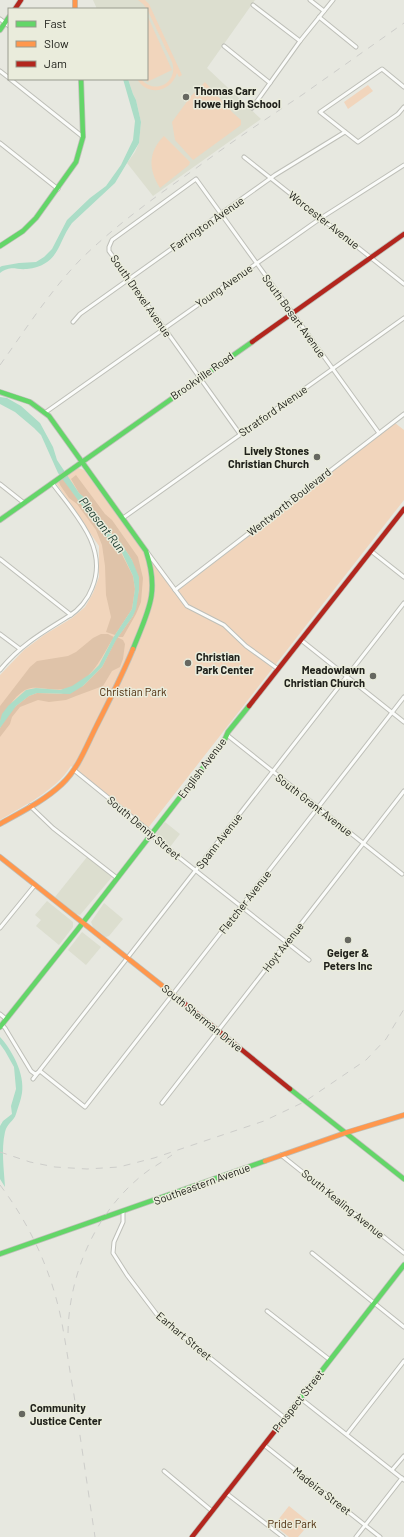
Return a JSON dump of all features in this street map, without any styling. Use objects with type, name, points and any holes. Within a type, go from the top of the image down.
[{"type":"main road","points":[[0,30],[7,24]]},
{"type":"main road","points":[[0,246],[32,222],[58,189],[76,162],[83,137],[81,81]]},
{"type":"main road","name":"Brookville Road","points":[[0,520],[404,234]]},
{"type":"main road","points":[[0,392],[28,401],[46,412],[54,422],[146,550],[151,565],[153,586],[151,601],[146,617],[112,695],[74,770],[56,789],[0,824]]},
{"type":"main road","name":"English Avenue","points":[[1,1026],[83,923],[278,669],[404,509]]},
{"type":"main road","name":"South Sherman Drive","points":[[0,858],[404,1179]]},
{"type":"main road","name":"Southeastern Avenue","points":[[0,1254],[281,1155],[404,1115]]},
{"type":"main road","name":"Prospect Street","points":[[192,1537],[404,1266]]},
{"type":"street","points":[[310,0],[324,11]]},
{"type":"street","points":[[252,108],[300,41],[333,0]]},
{"type":"street","points":[[253,5],[300,41]]},
{"type":"street","points":[[319,18],[356,47]]},
{"type":"street","points":[[0,19],[7,24]]},
{"type":"street","points":[[224,46],[270,83]]},
{"type":"street","points":[[404,87],[382,70],[320,112],[358,142],[398,114],[404,107]]},
{"type":"street","points":[[0,71],[8,78]]},
{"type":"street","points":[[10,80],[83,137]]},
{"type":"street","name":"Farrington Avenue","points":[[74,322],[80,314],[271,178],[345,132]]},
{"type":"street","points":[[0,143],[58,189]]},
{"type":"street","name":"Worcester Avenue","points":[[244,157],[404,284]]},
{"type":"street","name":"Young Avenue","points":[[46,412],[321,218],[404,165]]},
{"type":"street","name":"South Bosart Avenue","points":[[196,179],[379,433]]},
{"type":"street","name":"South Drexel Avenue","points":[[196,179],[112,240],[109,251],[240,434]]},
{"type":"street","name":"Stratford Avenue","points":[[122,518],[404,318]]},
{"type":"street","name":"Wentworth Boulevard","points":[[175,590],[404,414]]},
{"type":"street","points":[[0,670],[20,649],[42,632],[71,615],[85,601],[92,589],[96,574],[97,558],[94,544],[52,483]]},
{"type":"street","points":[[0,484],[24,503]]},
{"type":"street","points":[[146,550],[187,606],[224,625],[246,646],[278,669]]},
{"type":"street","points":[[371,551],[404,577]]},
{"type":"street","points":[[0,559],[71,615]]},
{"type":"street","name":"Spann Avenue","points":[[34,1079],[404,604]]},
{"type":"street","points":[[0,634],[20,649]]},
{"type":"street","points":[[301,640],[404,722]]},
{"type":"street","name":"Fletcher Avenue","points":[[40,1071],[85,1107],[404,697]]},
{"type":"street","name":"South Grant Avenue","points":[[227,735],[402,874]]},
{"type":"street","name":"South Denny Street","points":[[74,770],[154,838],[309,960]]},
{"type":"street","name":"Hoyt Avenue","points":[[162,1103],[404,792]]},
{"type":"street","points":[[30,806],[53,828],[117,878]]},
{"type":"street","points":[[0,928],[35,885]]},
{"type":"street","points":[[0,1014],[6,1019]]},
{"type":"street","points":[[1,1026],[5,1028],[32,1072],[35,1074],[40,1071]]},
{"type":"street","name":"South Kealing Avenue","points":[[281,1155],[404,1253]]},
{"type":"street","name":"Earhart Street","points":[[123,1211],[123,1222],[114,1242],[113,1253],[127,1275],[158,1316],[285,1418]]},
{"type":"street","points":[[312,1253],[404,1327]]},
{"type":"street","points":[[267,1311],[330,1360]]},
{"type":"street","points":[[347,1434],[404,1361]]},
{"type":"street","points":[[300,1398],[403,1479],[356,1537]]},
{"type":"street","name":"Madeira Street","points":[[264,1445],[380,1537]]},
{"type":"street","points":[[392,1470],[404,1456]]},
{"type":"street","points":[[164,1471],[212,1511]]},
{"type":"street","points":[[226,1493],[283,1537]]},
{"type":"shaded area","name":"Thomas Carr Howe High School","points":[[93,0],[255,0],[207,68],[261,119],[153,196],[127,163],[135,152],[139,143],[141,122],[136,100],[128,80],[148,80],[148,8],[97,8]]},
{"type":"shaded area","points":[[76,475],[105,514],[112,520],[138,557],[143,578],[141,602],[123,637],[118,637],[133,616],[139,590],[132,560],[121,543],[106,529],[86,499],[79,493],[71,479]]},
{"type":"shaded area","points":[[63,479],[103,534],[118,547],[133,576],[135,589],[132,609],[115,635],[106,632],[111,617],[106,595],[105,566],[102,545],[96,530],[77,504],[69,498],[60,485],[59,482]]},
{"type":"shaded area","points":[[101,634],[108,634],[114,637],[88,676],[74,686],[67,688],[30,688],[25,690],[14,700],[0,721],[0,706],[30,667],[37,661],[68,656]]},
{"type":"shaded area","points":[[117,637],[123,640],[125,644],[123,659],[120,667],[112,671],[103,686],[66,700],[49,702],[38,700],[20,707],[0,737],[0,728],[10,712],[29,696],[37,693],[61,694],[83,686],[102,667]]},
{"type":"shaded area","points":[[165,822],[180,834],[170,847],[155,835]]},
{"type":"shaded area","points":[[87,857],[112,877],[80,915],[76,914],[55,897]]},
{"type":"shaded area","points":[[47,901],[73,922],[73,927],[59,945],[36,926],[41,920],[35,915]]},
{"type":"shaded area","points":[[104,903],[123,919],[109,936],[106,937],[93,927],[91,922]]},
{"type":"shaded area","points":[[82,932],[101,947],[86,965],[68,950]]},
{"type":"green space","points":[[138,0],[145,0],[149,4],[182,75],[179,77],[177,73],[170,84],[159,90],[147,88],[138,80],[142,80],[153,86],[159,86],[169,81],[173,69],[172,62],[148,11],[148,8]]},
{"type":"green space","points":[[148,17],[172,70],[147,82],[146,80],[148,80]]},
{"type":"green space","points":[[205,82],[241,120],[241,125],[193,160],[175,140],[172,122],[191,96]]},
{"type":"green space","points":[[368,85],[373,91],[348,109],[344,102]]},
{"type":"green space","points":[[164,136],[190,162],[189,165],[160,188],[153,174],[152,161],[155,148]]},
{"type":"green space","name":"Christian Park","points":[[395,423],[404,430],[404,500],[148,828],[71,766],[57,783],[39,797],[0,820],[0,675],[24,650],[44,635],[72,618],[85,607],[93,593],[99,577],[99,546],[56,483],[78,468],[84,470],[175,593]]},
{"type":"green space","name":"Pride Park","points":[[289,1506],[310,1523],[298,1537],[289,1537],[274,1525]]},
{"type":"water","points":[[123,80],[128,80],[136,100],[141,122],[139,143],[115,183],[72,223],[56,252],[46,263],[38,267],[27,269],[10,268],[0,273],[0,267],[2,266],[36,262],[52,249],[67,220],[90,198],[106,186],[121,165],[133,140],[135,121]]},
{"type":"water","name":"Pleasant Run","points":[[0,397],[7,398],[21,406],[40,423],[53,447],[57,460],[79,493],[86,499],[106,529],[121,543],[132,560],[139,577],[139,590],[136,609],[133,616],[116,640],[102,667],[83,686],[70,694],[37,693],[29,696],[16,706],[0,728],[2,714],[8,706],[26,690],[36,688],[60,690],[72,686],[90,674],[99,665],[113,638],[132,609],[135,589],[133,576],[122,553],[118,547],[103,534],[58,473],[41,435],[15,412],[0,404]]},
{"type":"water","points":[[0,1037],[13,1055],[22,1078],[22,1096],[16,1114],[6,1129],[4,1139],[3,1160],[5,1187],[0,1179],[0,1126],[3,1121],[12,1114],[11,1106],[16,1089],[14,1067],[0,1044]]},
{"type":"railway","points":[[0,365],[39,310],[70,271],[81,259],[122,223],[221,150],[404,23]]},
{"type":"railway","points":[[0,1152],[30,1162],[55,1167],[87,1169],[119,1167],[154,1158],[264,1121],[304,1102],[366,1060],[386,1039],[404,1009]]},
{"type":"railway","points":[[68,1333],[74,1287],[81,1264],[101,1221],[115,1202],[131,1185],[149,1170],[172,1155]]},
{"type":"railway","points":[[0,1185],[12,1201],[32,1235],[54,1290],[66,1346],[95,1537]]},
{"type":"traffic: fast","points":[[0,30],[8,18]]},
{"type":"traffic: fast","points":[[0,246],[23,231],[36,218],[76,162],[83,137],[81,80]]},
{"type":"traffic: fast","points":[[0,520],[252,342]]},
{"type":"traffic: fast","points":[[0,392],[30,402],[49,416],[146,551],[150,566],[152,590],[147,612],[133,649]]},
{"type":"traffic: fast","points":[[0,1027],[78,929],[249,706]]},
{"type":"traffic: fast","points":[[290,1089],[404,1179]]},
{"type":"traffic: fast","points":[[0,1254],[265,1161]]},
{"type":"traffic: fast","points":[[285,1418],[404,1265]]},
{"type":"traffic: slow","points":[[75,0],[75,8]]},
{"type":"traffic: slow","points":[[0,824],[48,796],[73,772],[120,679],[133,649]]},
{"type":"traffic: slow","points":[[0,857],[179,999]]},
{"type":"traffic: slow","points":[[265,1161],[345,1133],[404,1115]]},
{"type":"traffic: jam","points":[[16,8],[21,0]]},
{"type":"traffic: jam","points":[[252,342],[404,234]]},
{"type":"traffic: jam","points":[[249,706],[404,509]]},
{"type":"traffic: jam","points":[[179,999],[290,1089]]},
{"type":"traffic: jam","points":[[192,1537],[285,1418]]},
{"type":"place","name":"Thomas Carr Howe High School","points":[[186,97]]},
{"type":"place","name":"Lively Stones Christian Church","points":[[317,457]]},
{"type":"place","name":"Christian Park Center","points":[[188,663]]},
{"type":"place","name":"Meadowlawn Christian Church","points":[[373,676]]},
{"type":"place","name":"Geiger & Peters Inc","points":[[348,940]]},
{"type":"place","name":"Community Justice Center","points":[[22,1414]]}]
